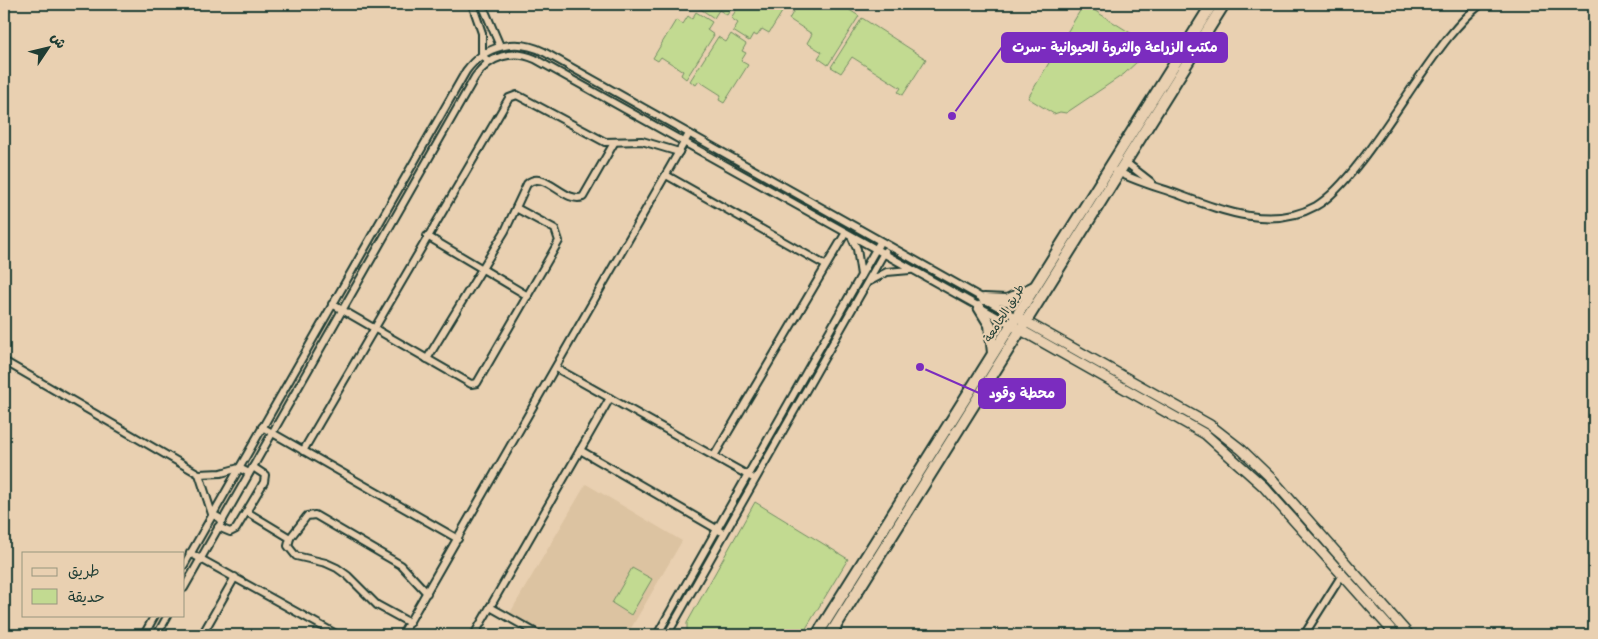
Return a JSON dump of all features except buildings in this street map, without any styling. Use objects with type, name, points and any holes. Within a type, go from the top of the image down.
[{"type":"highway","name":"طريق الجامعة","points":[[1121,159],[1212,4]]},
{"type":"highway","name":"طريق الجامعة","points":[[817,635],[855,584],[965,421],[1019,324],[1114,170],[1224,4]]},
{"type":"highway","name":"طريق الجامعة","points":[[830,635],[855,584],[955,415],[993,355],[1019,324],[1037,285],[1114,170]]},
{"type":"highway","points":[[993,355],[990,325],[982,303],[1007,300],[1037,285]]},
{"type":"highway","points":[[955,415],[965,421]]},
{"type":"main road","points":[[1019,324],[1205,434],[1250,472],[1396,635]]},
{"type":"main road","points":[[1019,324],[1210,425],[1242,450],[1272,479],[1409,635]]},
{"type":"street","points":[[472,4],[482,33],[482,54],[488,62]]},
{"type":"street","points":[[482,4],[500,46]]},
{"type":"street","points":[[1114,170],[1158,188],[1223,210],[1253,217],[1275,218],[1298,214],[1317,205],[1337,189],[1374,142],[1448,37],[1465,17],[1481,4]]},
{"type":"street","points":[[518,54],[519,44]]},
{"type":"street","points":[[185,562],[466,71],[482,54],[500,46],[519,44],[544,52],[888,246],[1019,324]]},
{"type":"street","points":[[185,586],[475,77],[488,62],[503,56],[518,54],[536,59],[910,270],[982,303]]},
{"type":"street","points":[[303,451],[427,236],[512,95],[517,95],[600,140],[614,143],[642,142],[679,152]]},
{"type":"street","points":[[402,635],[689,134]]},
{"type":"street","points":[[427,359],[498,243],[527,184],[534,180],[542,181],[572,198],[583,197],[614,143]]},
{"type":"street","points":[[1121,159],[1158,188]]},
{"type":"street","points":[[666,175],[825,265]]},
{"type":"street","points":[[332,304],[471,384],[477,383],[558,243],[559,236],[555,229],[516,208]]},
{"type":"street","points":[[714,456],[845,234]]},
{"type":"street","points":[[427,236],[528,296]]},
{"type":"street","points":[[852,238],[857,249],[861,275]]},
{"type":"street","points":[[657,635],[880,242]]},
{"type":"street","points":[[667,635],[888,246]]},
{"type":"street","points":[[867,283],[887,272],[910,270]]},
{"type":"street","points":[[4,361],[199,474],[221,473],[239,468],[249,474]]},
{"type":"street","points":[[556,368],[755,480]]},
{"type":"street","points":[[474,635],[610,398]]},
{"type":"street","points":[[262,427],[458,539]]},
{"type":"street","points":[[580,450],[725,534]]},
{"type":"street","points":[[218,527],[227,532],[234,532],[247,512],[265,478],[262,473],[252,467]]},
{"type":"street","points":[[199,474],[212,514],[223,520]]},
{"type":"street","points":[[247,512],[290,538]]},
{"type":"street","points":[[410,623],[377,605],[348,576],[337,568],[326,563],[296,556],[288,546],[290,538],[307,516],[315,515],[402,565],[427,593]]},
{"type":"street","points":[[190,553],[338,635]]},
{"type":"street","points":[[1304,635],[1342,575]]},
{"type":"street","points":[[202,635],[235,577]]},
{"type":"street","points":[[490,607],[540,635]]},
{"type":"street","points":[[144,635],[154,616]]},
{"type":"street","points":[[157,635],[167,616]]},
{"type":"shaded area","points":[[586,484],[682,541],[627,635],[548,635],[510,613]]},
{"type":"green space","points":[[701,4],[734,4],[727,15],[719,10],[714,18],[699,8]]},
{"type":"green space","points":[[740,4],[787,4],[769,33],[762,29],[757,36],[753,34],[749,41],[733,31],[738,23],[731,18]]},
{"type":"green space","points":[[798,4],[840,4],[859,16],[828,65],[818,58],[822,52],[807,43],[812,34],[789,19]]},
{"type":"green space","points":[[1084,4],[1153,47],[1124,74],[1066,113],[1054,114],[1028,98]]},
{"type":"green space","points":[[696,12],[712,22],[707,30],[714,35],[686,79],[681,75],[683,71],[661,57],[658,61],[653,58],[676,20],[683,24],[688,16],[692,19]]},
{"type":"green space","points":[[862,18],[926,59],[903,95],[898,92],[901,88],[852,57],[841,73],[831,67]]},
{"type":"green space","points":[[731,34],[746,44],[742,51],[746,53],[741,61],[748,65],[724,103],[719,100],[721,95],[699,81],[696,85],[690,81],[718,37],[726,42]]},
{"type":"green space","points":[[755,502],[848,559],[802,635],[687,635],[687,623]]},
{"type":"green space","points":[[632,568],[652,579],[631,615],[612,603]]},
{"type":"place","name":"مكتب الزراعة والثروة الحيوانية -سرت","points":[[952,116]]},
{"type":"place","name":"محطة وقود","points":[[920,367]]}]
